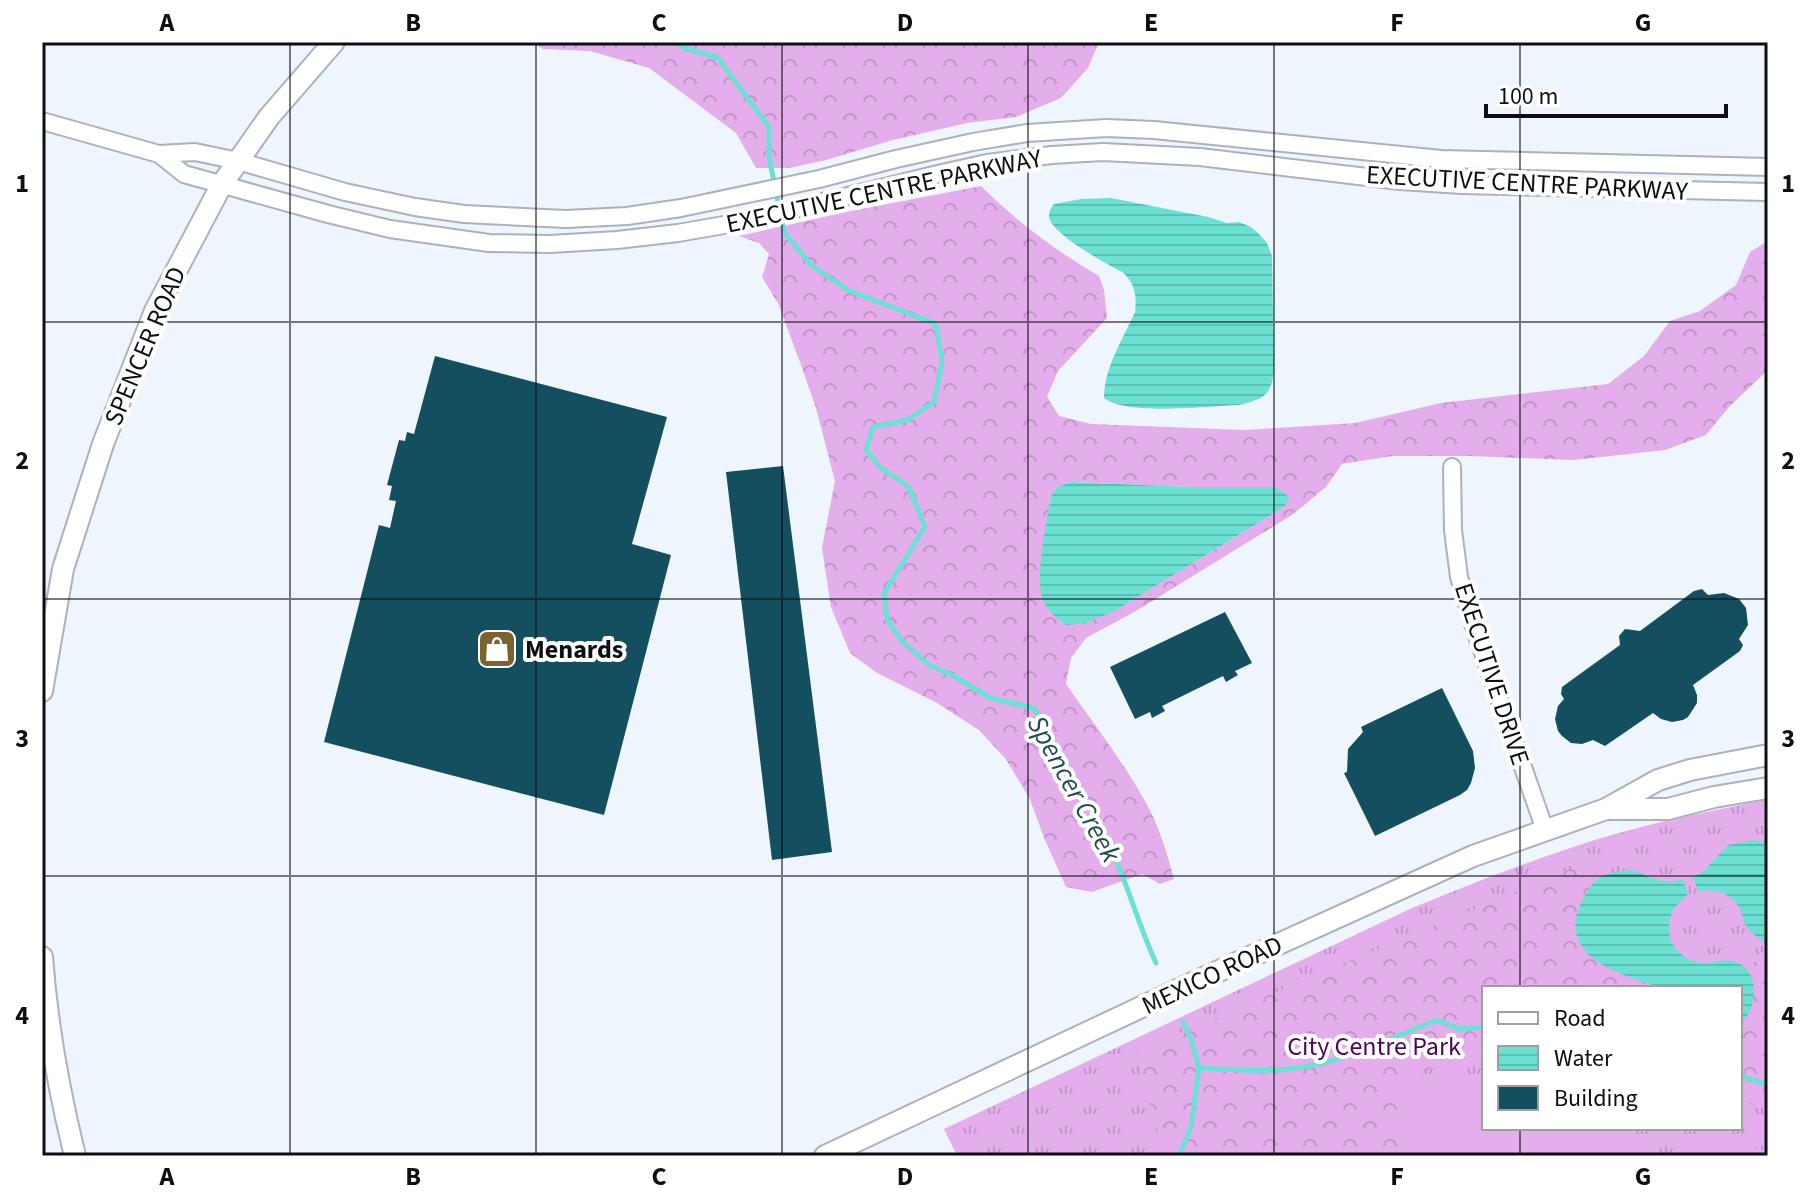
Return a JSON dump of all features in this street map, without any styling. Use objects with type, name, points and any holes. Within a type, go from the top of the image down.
[{"type":"main road","name":"SPENCER ROAD","points":[[42,691],[63,569],[103,444],[155,311],[222,184],[269,117],[334,42]]},
{"type":"main road","name":"MEXICO ROAD","points":[[825,1156],[1188,985],[1473,856],[1606,809],[1658,780],[1690,770],[1768,755]]},
{"type":"main road","name":"MEXICO ROAD","points":[[1606,809],[1668,809],[1768,788]]},
{"type":"main road","points":[[42,957],[54,1056],[75,1156]]},
{"type":"street","name":"EXECUTIVE CENTRE PARKWAY","points":[[42,121],[159,154],[195,152],[345,192],[415,207],[464,214],[566,219],[627,216],[681,208],[973,142],[1027,133],[1106,128],[1244,138],[1441,159],[1768,167]]},
{"type":"street","name":"EXECUTIVE CENTRE PARKWAY","points":[[159,154],[184,174],[328,214],[390,229],[489,243],[550,244],[678,233],[741,222],[987,163],[1103,152],[1200,157],[1400,181],[1462,185],[1768,192]]},
{"type":"street","name":"EXECUTIVE DRIVE","points":[[1452,467],[1453,530],[1459,577],[1545,830]]},
{"type":"green space","points":[[530,42],[1099,42],[1088,68],[1061,98],[1016,117],[967,123],[789,168],[756,168],[736,133],[649,68],[590,51],[543,49]]},
{"type":"green space","points":[[981,186],[1037,235],[1099,276],[1107,318],[1058,371],[1047,397],[1059,416],[1091,424],[1245,430],[1355,423],[1441,403],[1608,384],[1644,356],[1670,321],[1700,311],[1736,285],[1750,252],[1768,241],[1768,370],[1729,407],[1706,435],[1665,450],[1574,460],[1392,456],[1342,464],[1326,487],[1292,515],[1136,611],[1086,638],[1071,658],[1066,684],[1118,757],[1146,803],[1159,830],[1174,879],[1160,884],[1142,874],[1092,892],[1066,887],[1029,797],[1005,758],[979,730],[937,703],[877,673],[850,653],[831,607],[822,548],[835,481],[801,365],[778,303],[762,277],[769,254],[759,243],[739,236]],"holes":[[[1071,482],[1247,487],[1290,498],[1284,507],[1115,611],[1044,544],[1051,496],[1057,487]]]},
{"type":"green space","name":"City Centre Park","points":[[1768,800],[1768,1156],[957,1156],[944,1129],[1412,908],[1530,862],[1601,838]]},
{"type":"green space","points":[[1580,865],[1589,889],[1575,922],[1659,986],[1482,986],[1482,1060],[1443,1060],[1401,1086],[1399,1132],[1402,1156],[1153,1156],[1160,1142],[1136,1052]]},
{"type":"green space","points":[[1768,945],[1768,1110],[1742,1101],[1742,1024],[1753,983],[1747,970]]},
{"type":"green space","points":[[1401,1086],[1482,1086],[1482,1130],[1634,1130],[1629,1156],[1402,1156],[1399,1132]]},
{"type":"green space","points":[[1710,1138],[1768,1152],[1768,1156],[1705,1156]]},
{"type":"water","points":[[1111,198],[1227,223],[1239,222],[1251,227],[1267,243],[1272,256],[1274,366],[1272,383],[1266,394],[1239,405],[1168,409],[1130,407],[1104,398],[1111,365],[1135,312],[1134,290],[1122,272],[1068,239],[1058,231],[1049,216],[1054,204]]},
{"type":"water","points":[[1071,482],[1276,487],[1290,498],[1284,507],[1115,611],[1086,623],[1066,625],[1046,605],[1040,575],[1051,496],[1057,487]]},
{"type":"water","points":[[1753,840],[1768,843],[1768,945],[1746,926],[1733,900],[1717,891],[1698,891],[1693,877],[1704,871],[1728,845]]},
{"type":"water","points":[[1633,870],[1663,881],[1683,879],[1688,894],[1670,919],[1671,940],[1688,959],[1704,963],[1733,961],[1747,970],[1754,985],[1754,994],[1742,1023],[1742,986],[1652,985],[1603,965],[1586,952],[1577,937],[1578,909],[1596,881],[1619,871]]},
{"type":"building","name":"Menards","points":[[435,356],[667,417],[632,544],[671,555],[604,815],[324,742],[379,525],[390,528],[396,501],[389,500],[392,486],[387,485],[399,440],[405,441],[407,432],[414,434]]},
{"type":"building","points":[[783,466],[832,852],[772,860],[726,472]]},
{"type":"building","points":[[1702,589],[1708,595],[1724,593],[1739,599],[1746,608],[1748,625],[1739,639],[1743,645],[1740,651],[1693,685],[1697,703],[1688,717],[1672,722],[1653,713],[1605,746],[1593,740],[1582,744],[1571,743],[1562,736],[1555,719],[1558,706],[1564,699],[1562,687],[1620,645],[1619,636],[1625,629],[1640,631],[1694,591]]},
{"type":"building","points":[[1225,612],[1252,663],[1235,671],[1238,675],[1226,682],[1223,676],[1162,706],[1165,711],[1152,718],[1150,712],[1135,719],[1110,667]]},
{"type":"building","points":[[1442,688],[1473,751],[1475,768],[1471,783],[1460,795],[1375,836],[1344,773],[1347,772],[1348,749],[1363,732],[1361,727]]},
{"type":"waterway","name":"Spencer Creek","points":[[676,42],[685,48],[718,58],[769,127],[769,157],[784,232],[812,266],[850,291],[936,324],[942,362],[934,402],[907,420],[873,427],[866,450],[881,468],[909,487],[925,527],[884,593],[887,619],[901,640],[929,665],[990,698],[1034,708],[1111,848],[1156,963]]},
{"type":"waterway","points":[[1199,1068],[1296,1068],[1342,1058],[1437,1020],[1459,1029],[1482,1027]]},
{"type":"waterway","name":"Spencer Creek","points":[[1179,1156],[1191,1128],[1199,1068],[1183,1022]]},
{"type":"waterway","points":[[1742,1077],[1768,1085]]},
{"type":"place","name":"Menards","points":[[497,649]]}]
